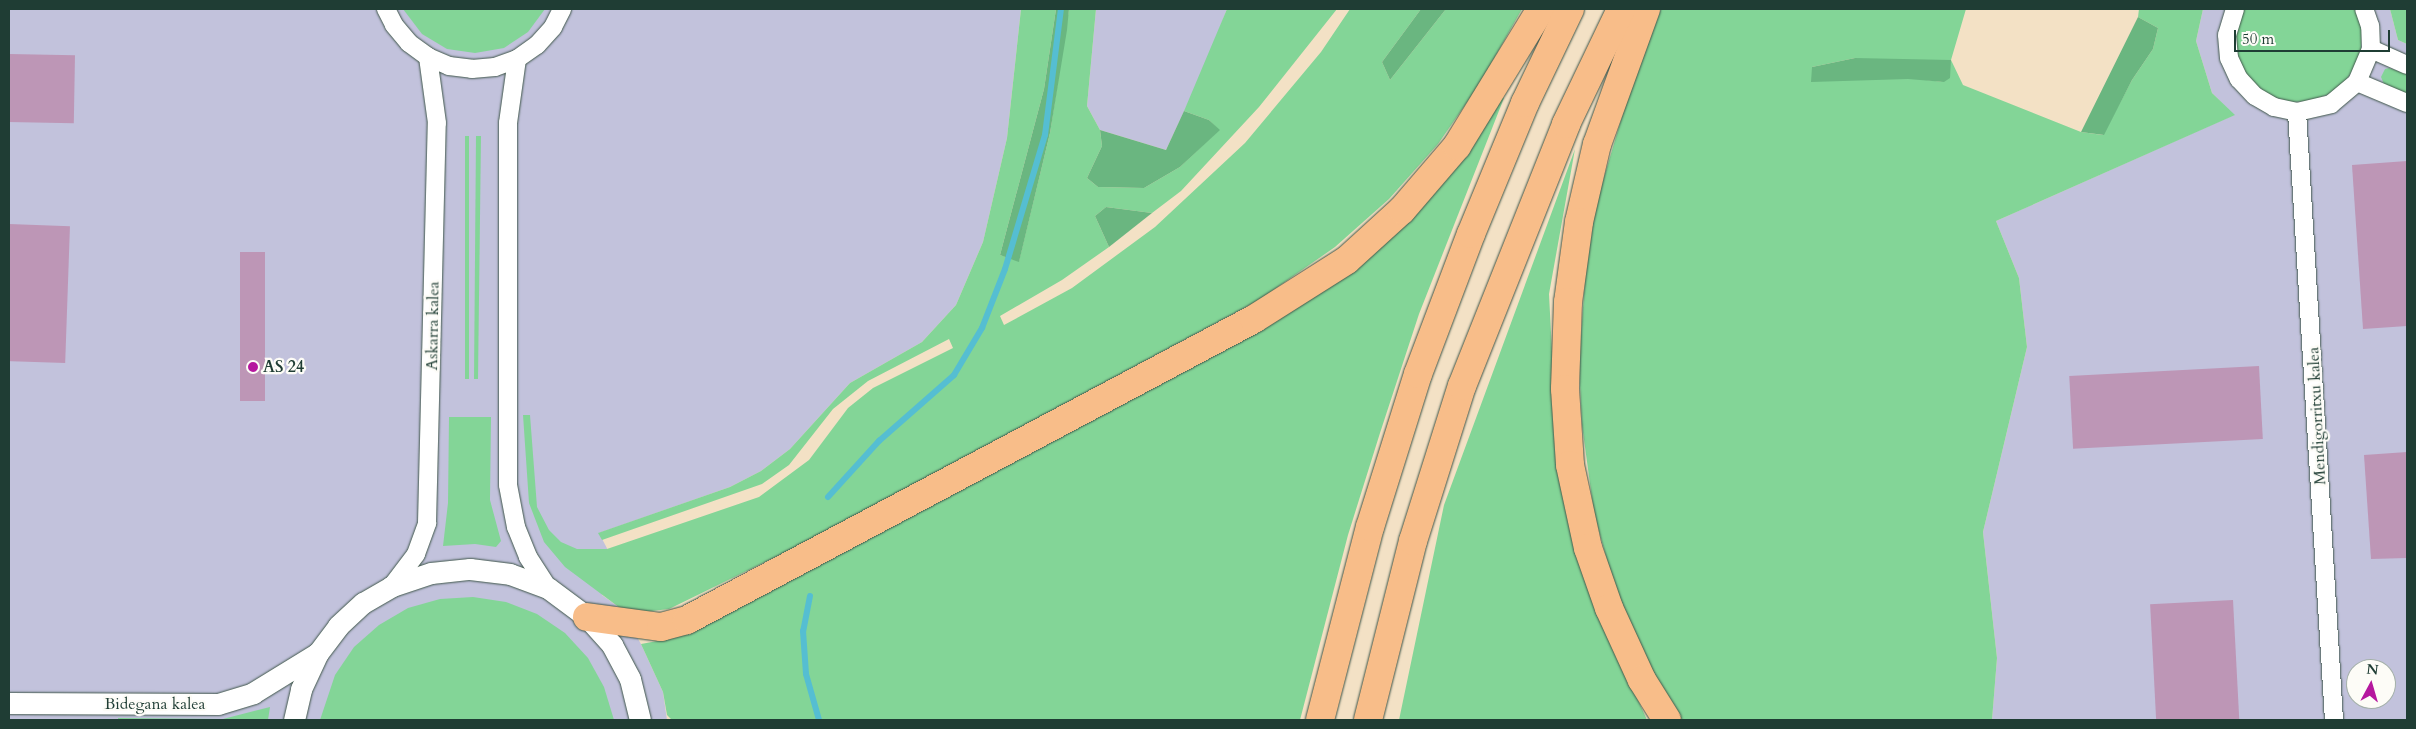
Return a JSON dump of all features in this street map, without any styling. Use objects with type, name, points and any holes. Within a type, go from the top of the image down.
[{"type":"highway","points":[[588,617],[660,627],[687,620],[1254,319],[1347,260],[1402,210],[1457,146],[1541,9]]},
{"type":"highway","points":[[1320,720],[1370,527],[1418,374],[1471,234],[1526,104],[1570,9]]},
{"type":"highway","points":[[1368,720],[1413,541],[1462,386],[1562,133],[1621,9]]},
{"type":"highway","points":[[1646,9],[1598,144],[1579,222],[1568,302],[1565,389],[1570,465],[1588,548],[1610,608],[1642,680],[1667,720]]},
{"type":"street","points":[[386,9],[394,25],[409,43],[428,57],[449,66],[472,69],[495,67],[516,59],[537,45],[553,27],[562,9]]},
{"type":"street","points":[[2235,9],[2227,35],[2229,58],[2239,79],[2261,100],[2274,107],[2297,112],[2331,104],[2357,82],[2371,49],[2370,26],[2364,9]]},
{"type":"street","points":[[2371,49],[2407,65]]},
{"type":"street","name":"Askarra kalea","points":[[392,586],[416,554],[427,523],[437,123],[428,57]]},
{"type":"street","points":[[516,59],[508,123],[508,485],[516,527],[528,557],[548,588]]},
{"type":"street","points":[[2357,82],[2407,103]]},
{"type":"street","name":"Mendigorritxu kalea","points":[[2297,112],[2334,720]]},
{"type":"street","points":[[294,720],[301,689],[318,653],[338,626],[357,609],[392,586],[430,573],[470,569],[510,574],[548,588],[588,617],[612,645],[626,670],[642,719]]},
{"type":"street","name":"Bidegana kalea","points":[[9,703],[218,704],[252,693],[318,653]]},
{"type":"shaded area","points":[[9,9],[1021,9],[1007,138],[983,242],[956,305],[922,342],[850,383],[790,449],[761,471],[730,487],[599,533],[611,556],[602,595],[620,608],[641,644],[663,692],[667,720],[9,720]]},
{"type":"shaded area","points":[[1096,9],[1227,9],[1203,71],[1166,150],[1100,130],[1087,106]]},
{"type":"shaded area","points":[[2203,9],[2390,9],[2398,40],[2407,44],[2407,720],[1992,720],[1997,658],[1983,532],[2027,347],[2019,278],[1996,221],[2234,115],[2212,93],[2196,41]]},
{"type":"green space","points":[[403,9],[545,9],[528,32],[504,48],[475,53],[447,49],[422,34]]},
{"type":"green space","points":[[1021,9],[1056,9],[1044,89],[1000,255],[1019,261],[1050,133],[1069,9],[1096,9],[1087,106],[1100,130],[1102,146],[1087,178],[1098,187],[1144,188],[1180,167],[1219,130],[1209,120],[1184,111],[1227,9],[1337,9],[1259,107],[1181,191],[1152,213],[1106,207],[1095,216],[1109,247],[1062,280],[1000,316],[1004,325],[1072,288],[1155,227],[1245,143],[1321,52],[1350,9],[1421,9],[1382,62],[1390,80],[1446,9],[1522,9],[1479,85],[1438,144],[1389,199],[1335,247],[1259,300],[798,546],[669,609],[643,612],[620,608],[565,567],[544,542],[529,503],[523,415],[530,415],[537,507],[549,530],[561,542],[577,549],[607,549],[759,497],[809,460],[848,408],[873,388],[953,348],[949,339],[868,381],[833,409],[789,465],[762,484],[602,540],[598,533],[730,487],[761,471],[790,449],[850,383],[922,342],[956,305],[983,242],[1007,138]]},
{"type":"green space","points":[[1056,9],[1069,9],[1067,30],[1050,133],[1019,262],[1000,255],[1044,89]]},
{"type":"green space","points":[[1421,9],[1446,9],[1390,80],[1382,62]]},
{"type":"green space","points":[[1661,9],[1966,9],[1951,60],[1963,85],[2081,132],[2103,135],[2132,80],[2153,49],[2158,28],[2138,17],[2139,9],[2203,9],[2196,41],[2212,93],[2235,115],[1996,221],[2019,278],[2027,347],[1983,532],[1997,658],[1992,720],[1682,720],[1667,698],[1634,634],[1612,578],[1594,513],[1582,425],[1579,365],[1585,279],[1596,204],[1627,100]],"holes":[[[1855,58],[1944,82],[1812,67]]]},
{"type":"green space","points":[[2242,9],[2355,9],[2362,30],[2361,49],[2355,67],[2344,83],[2329,94],[2311,101],[2292,102],[2273,97],[2256,87],[2244,73],[2236,55],[2233,36]]},
{"type":"green space","points":[[2390,9],[2407,9],[2407,44],[2398,40]]},
{"type":"green space","points":[[2138,17],[2158,28],[2153,49],[2132,80],[2104,135],[2081,132]]},
{"type":"green space","points":[[1855,58],[1951,60],[1950,78],[1944,82],[1908,79],[1811,82],[1812,67]]},
{"type":"green space","points":[[2389,68],[2407,74],[2407,95],[2384,84],[2381,77],[2385,69]]},
{"type":"green space","points":[[1498,96],[1504,98],[1419,314],[1380,433],[1348,535],[1300,720],[672,720],[667,715],[663,692],[641,644],[668,639],[1279,313]]},
{"type":"green space","points":[[1184,111],[1209,120],[1220,130],[1180,167],[1144,188],[1098,187],[1087,178],[1102,146],[1100,130],[1166,150]]},
{"type":"green space","points":[[465,136],[469,136],[469,379],[465,379]]},
{"type":"green space","points":[[476,136],[481,136],[478,379],[474,379]]},
{"type":"green space","points":[[1575,149],[1549,294],[1557,449],[1587,587],[1647,720],[1399,720],[1444,505]]},
{"type":"green space","points":[[1106,207],[1152,213],[1109,247],[1095,216]]},
{"type":"green space","points":[[449,417],[491,417],[490,500],[501,541],[496,547],[475,544],[443,546],[448,503]]},
{"type":"green space","points":[[473,597],[506,602],[537,614],[565,633],[588,658],[604,687],[614,720],[320,720],[335,675],[354,647],[379,625],[408,608],[440,599]]},
{"type":"green space","points":[[270,707],[268,720],[118,720],[118,718],[223,719]]},
{"type":"building","points":[[9,54],[75,55],[74,123],[9,122]]},
{"type":"building","points":[[2407,161],[2407,326],[2363,329],[2352,165]]},
{"type":"building","points":[[9,224],[70,226],[65,363],[9,361]]},
{"type":"building","name":"AS 24","points":[[240,252],[265,252],[265,401],[240,401]]},
{"type":"building","points":[[2259,366],[2263,439],[2073,449],[2069,376]]},
{"type":"building","points":[[2407,452],[2407,558],[2371,559],[2364,455]]},
{"type":"building","points":[[2233,600],[2239,720],[2156,720],[2150,604]]},
{"type":"waterway","points":[[828,497],[879,441],[954,375],[982,328],[1005,269],[1045,135],[1061,9]]},
{"type":"waterway","points":[[810,596],[803,631],[806,674],[819,720]]},
{"type":"place","name":"AS 24","points":[[253,367]]}]
